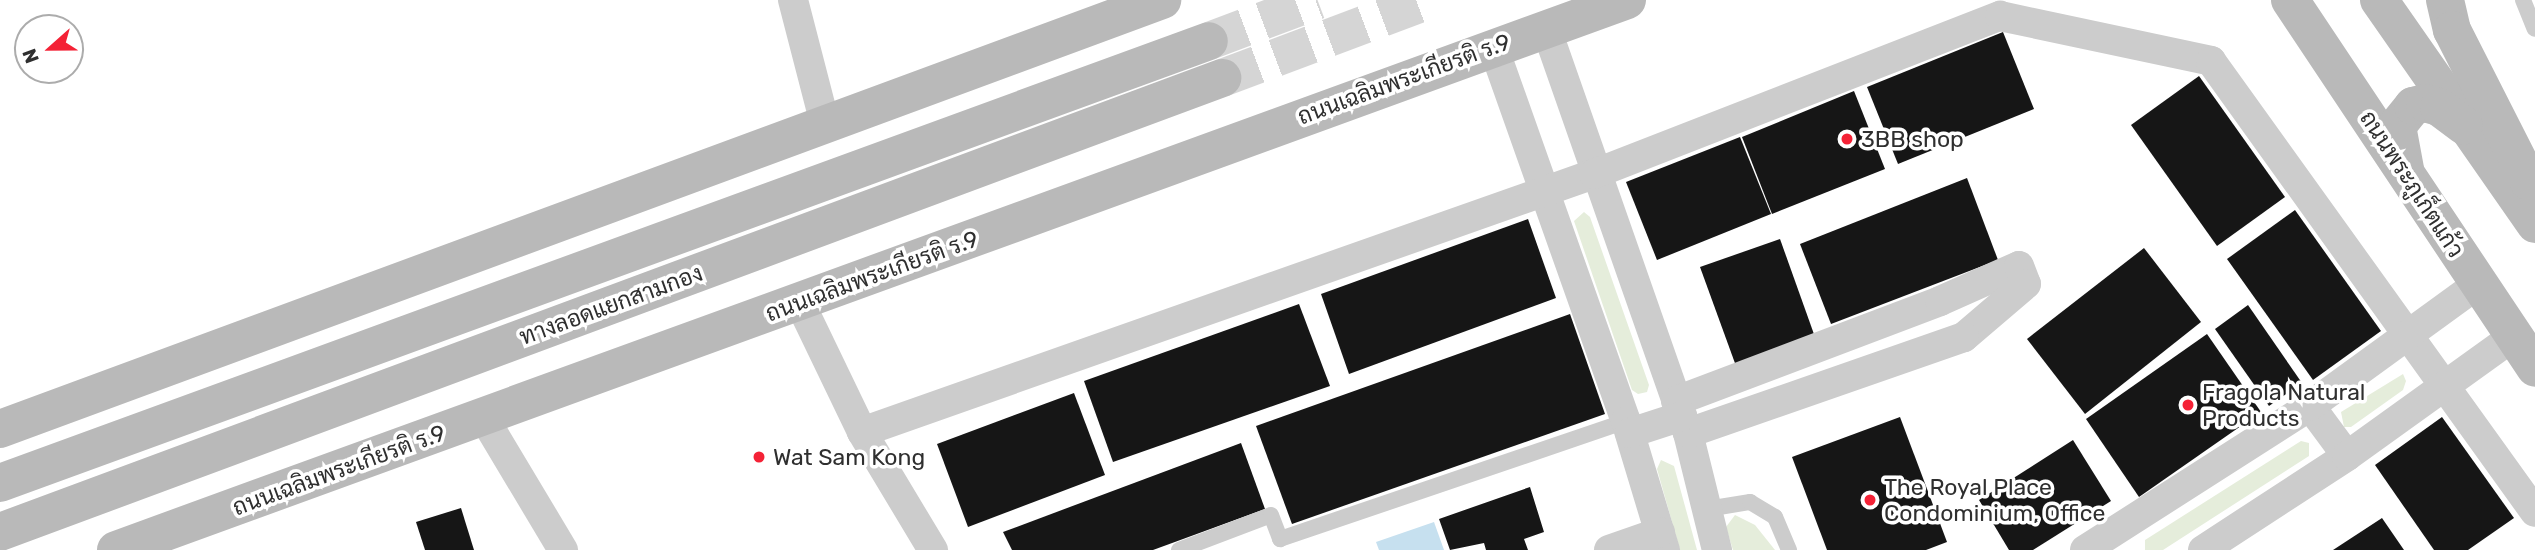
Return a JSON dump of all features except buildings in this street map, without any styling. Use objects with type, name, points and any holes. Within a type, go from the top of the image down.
[{"type":"main road","points":[[0,429],[1162,0]]},
{"type":"main road","points":[[1546,28],[1598,0]]},
{"type":"main road","name":"ถนนเฉลิมพระเกียรติ ร.9","points":[[116,550],[800,303],[1493,46],[1627,0]]},
{"type":"main road","points":[[2379,0],[2535,224]]},
{"type":"main road","points":[[2445,0],[2452,30],[2535,193]]},
{"type":"main road","name":"ถนนพระภูเก็ตแก้ว","points":[[2288,3],[2407,175],[2535,368]]},
{"type":"main road","name":"ทางลอดแยกสามกอง","points":[[0,483],[1209,41]]},
{"type":"main road","name":"ทางลอดแยกสามกอง","points":[[0,532],[1222,78]]},
{"type":"main road","points":[[2407,175],[2397,126],[2413,106],[2425,103],[2439,107],[2471,132]]},
{"type":"street","points":[[793,0],[825,124]]},
{"type":"street","points":[[862,432],[1594,174],[2000,16],[2211,61],[2411,333],[2535,512]]},
{"type":"street","points":[[1546,28],[1594,174],[1682,417],[1717,550]]},
{"type":"street","points":[[1493,46],[1628,427],[1663,541],[1609,550]]},
{"type":"street","points":[[1628,427],[1682,417],[1964,337],[2026,284],[2019,266],[1682,417]]},
{"type":"street","points":[[2087,549],[2310,406],[2478,284]]},
{"type":"street","points":[[800,303],[862,432],[933,550]]},
{"type":"street","points":[[2203,550],[2347,456],[2514,335]]},
{"type":"street","points":[[2310,406],[2347,456]]},
{"type":"street","points":[[484,418],[563,550]]},
{"type":"lane","points":[[2523,0],[2535,29]]},
{"type":"lane","points":[[1179,550],[1271,515],[1280,539],[1628,427]]},
{"type":"lane","points":[[1707,509],[1750,502],[1775,517],[1789,550]]},
{"type":"green space","points":[[1584,212],[1590,217],[1649,385],[1647,392],[1638,394],[1632,390],[1574,221]]},
{"type":"green space","points":[[2403,374],[2406,381],[2403,390],[2351,427],[2344,427],[2341,412]]},
{"type":"green space","points":[[2301,441],[2309,443],[2309,456],[2163,550],[2145,550],[2145,540]]},
{"type":"green space","points":[[1661,460],[1674,466],[1697,550],[1680,550],[1657,469]]},
{"type":"green space","points":[[1735,515],[1755,525],[1775,550],[1733,550],[1726,527]]},
{"type":"water","points":[[1434,522],[1444,550],[1379,550],[1376,542]]},
{"type":"tunnel","points":[[1209,41],[1318,0]]},
{"type":"tunnel","points":[[1222,78],[1430,0]]},
{"type":"place","name":"3BB shop","points":[[1847,139]]},
{"type":"place","name":"Fragola Natural Products","points":[[2188,405]]},
{"type":"place","name":"Wat Sam Kong","points":[[759,457]]},
{"type":"place","name":"The Royal Place Condominium, Office","points":[[1870,500]]}]
